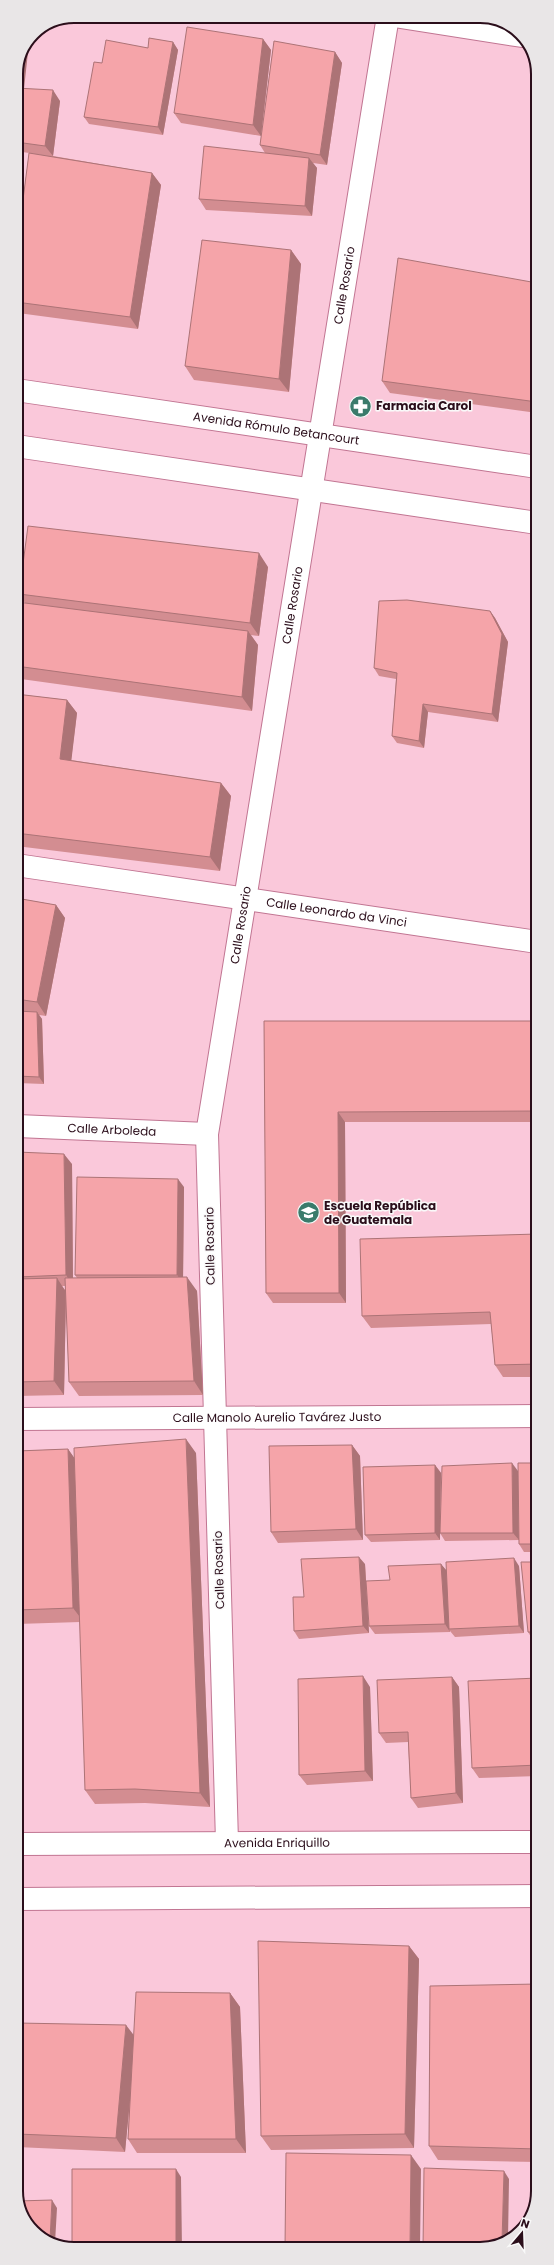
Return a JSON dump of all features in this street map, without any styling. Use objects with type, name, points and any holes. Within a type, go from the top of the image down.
[{"type":"street","name":"Calle Rosario","points":[[227,1842],[207,1134],[387,23]]},
{"type":"street","points":[[439,23],[512,34]]},
{"type":"street","name":"Avenida Rómulo Betancourt","points":[[23,391],[531,466]]},
{"type":"street","points":[[23,447],[531,522]]},
{"type":"street","name":"Calle Leonardo da Vinci","points":[[23,866],[531,941]]},
{"type":"street","name":"Calle Arboleda","points":[[23,1126],[207,1134]]},
{"type":"street","name":"Calle Manolo Aurelio Tavárez Justo","points":[[23,1419],[531,1416]]},
{"type":"street","name":"Avenida Enriquillo","points":[[23,1844],[531,1842]]},
{"type":"street","points":[[23,1899],[531,1896]]},
{"type":"building","points":[[187,27],[263,39],[253,125],[174,113]]},
{"type":"building","points":[[149,38],[173,42],[158,127],[84,117],[94,62],[102,63],[106,40],[148,48]]},
{"type":"building","points":[[274,41],[335,52],[320,155],[260,145]]},
{"type":"building","points":[[23,88],[53,90],[45,146],[23,143]]},
{"type":"building","points":[[204,146],[309,158],[305,206],[199,199]]},
{"type":"building","points":[[29,153],[152,173],[130,317],[23,303],[23,200]]},
{"type":"building","points":[[202,240],[291,250],[279,379],[185,366]]},
{"type":"building","points":[[398,258],[531,282],[531,401],[382,381]]},
{"type":"building","points":[[28,526],[259,553],[250,623],[23,595],[23,564]]},
{"type":"building","points":[[407,600],[490,611],[502,634],[492,714],[423,704],[419,741],[392,736],[397,673],[374,668],[379,601]]},
{"type":"building","points":[[23,603],[248,631],[242,697],[23,667]]},
{"type":"building","points":[[23,695],[67,700],[60,759],[221,783],[210,857],[23,834]]},
{"type":"building","points":[[23,899],[56,905],[37,1002],[23,1000]]},
{"type":"building","points":[[23,1011],[37,1012],[39,1077],[23,1076]]},
{"type":"building","name":"Escuela República de Guatemala","points":[[264,1021],[531,1021],[531,1111],[338,1112],[339,1293],[266,1293]]},
{"type":"building","points":[[23,1152],[64,1154],[66,1275],[23,1277]]},
{"type":"building","points":[[77,1177],[178,1179],[177,1275],[75,1275]]},
{"type":"building","points":[[531,1234],[531,1364],[495,1365],[490,1312],[362,1316],[360,1239]]},
{"type":"building","points":[[187,1277],[194,1381],[69,1382],[65,1278]]},
{"type":"building","points":[[57,1278],[54,1381],[23,1382],[23,1279]]},
{"type":"building","points":[[186,1439],[200,1793],[135,1789],[85,1790],[74,1448]]},
{"type":"building","points":[[352,1445],[356,1529],[271,1532],[269,1446]]},
{"type":"building","points":[[68,1449],[73,1608],[23,1610],[23,1451]]},
{"type":"building","points":[[512,1463],[513,1533],[440,1533],[442,1466]]},
{"type":"building","points":[[518,1463],[531,1463],[531,1544],[519,1544]]},
{"type":"building","points":[[435,1465],[435,1533],[365,1535],[363,1467]]},
{"type":"building","points":[[359,1557],[363,1626],[294,1631],[293,1597],[304,1597],[301,1559]]},
{"type":"building","points":[[514,1558],[519,1626],[449,1629],[446,1562]]},
{"type":"building","points":[[521,1562],[531,1562],[531,1632],[528,1632]]},
{"type":"building","points":[[441,1564],[445,1624],[369,1626],[366,1581],[390,1580],[388,1566]]},
{"type":"building","points":[[363,1676],[365,1771],[299,1775],[298,1679]]},
{"type":"building","points":[[452,1677],[456,1793],[411,1798],[408,1732],[379,1733],[377,1680]]},
{"type":"building","points":[[531,1678],[531,1765],[472,1768],[468,1681]]},
{"type":"building","points":[[258,1941],[409,1946],[405,2134],[261,2136]]},
{"type":"building","points":[[531,1984],[531,2149],[429,2146],[430,1986]]},
{"type":"building","points":[[136,1992],[230,1993],[236,2139],[128,2139]]},
{"type":"building","points":[[23,2023],[126,2025],[116,2138],[23,2134]]},
{"type":"building","points":[[286,2153],[411,2155],[410,2242],[285,2242]]},
{"type":"building","points":[[424,2168],[504,2171],[502,2237],[490,2241],[423,2242]]},
{"type":"building","points":[[72,2169],[176,2169],[176,2242],[72,2242]]},
{"type":"building","points":[[52,2200],[50,2236],[36,2225],[30,2217],[24,2201]]},
{"type":"place","name":"Farmacia Carol","points":[[361,406]]},
{"type":"place","name":"Escuela República de Guatemala","points":[[309,1213]]}]
